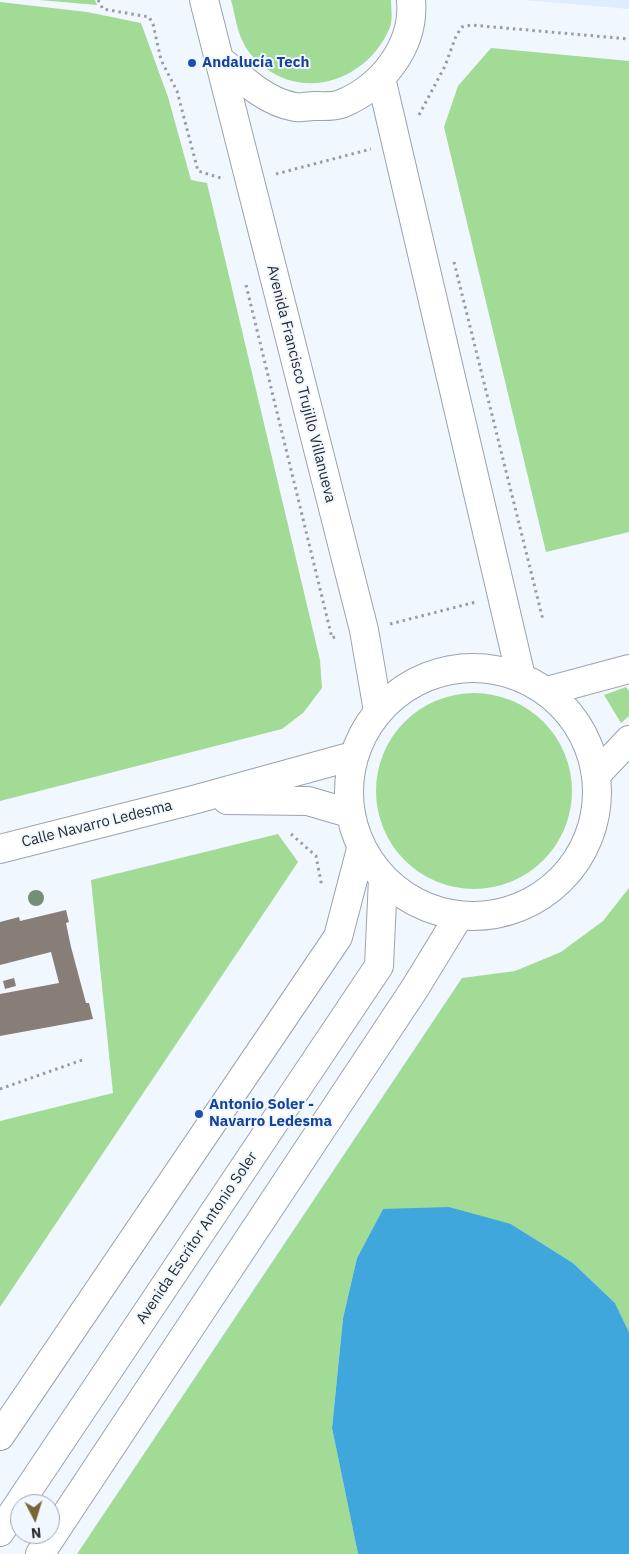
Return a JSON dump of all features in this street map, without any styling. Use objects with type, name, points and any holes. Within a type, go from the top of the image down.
[{"type":"street","name":"Avenida Francisco Trujillo Villanueva","points":[[204,0],[364,630],[378,711]]},
{"type":"street","points":[[218,58],[262,94],[295,107],[339,105],[363,92],[381,78],[405,45],[413,17],[411,0]]},
{"type":"street","points":[[381,78],[521,677]]},
{"type":"street","points":[[483,668],[521,677],[547,691],[572,714],[588,742],[597,774],[597,812],[585,848],[564,879],[533,902],[497,915],[459,916],[418,904],[383,879],[361,849],[349,813],[348,785],[353,756],[363,732],[378,711],[408,685],[444,671],[483,668]]},
{"type":"street","points":[[547,691],[629,668]]},
{"type":"street","points":[[597,774],[629,740]]},
{"type":"street","name":"Calle Navarro Ledesma","points":[[0,849],[193,800],[353,756]]},
{"type":"street","name":"Calle Navarro Ledesma","points":[[193,800],[308,801],[349,813]]},
{"type":"street","points":[[0,1436],[338,937],[361,849]]},
{"type":"street","name":"Avenida Escritor Antonio Soler","points":[[0,1532],[379,966],[383,879]]},
{"type":"street","points":[[40,1554],[415,988],[459,916]]},
{"type":"path","points":[[419,122],[419,111],[446,66],[456,36],[462,27],[471,26],[629,39]]},
{"type":"path","points":[[454,261],[543,620]]},
{"type":"path","points":[[291,834],[316,856],[323,891]]},
{"type":"path","points":[[0,1089],[85,1059]]},
{"type":"shaded area","points":[[524,0],[629,0],[629,9]]},
{"type":"green space","points":[[39,0],[95,0],[97,5]]},
{"type":"green space","points":[[231,0],[391,0],[391,21],[381,45],[353,71],[336,79],[318,83],[300,83],[282,77],[264,67],[250,54],[240,34]]},
{"type":"green space","points":[[0,2],[87,12],[141,23],[168,97],[191,180],[207,183],[320,660],[322,688],[303,713],[282,729],[0,801]]},
{"type":"green space","points":[[491,48],[629,61],[629,532],[546,552],[444,127],[458,86]]},
{"type":"green space","points":[[626,687],[629,691],[629,716],[621,723],[604,695]]},
{"type":"green space","points":[[464,693],[484,693],[512,700],[536,715],[550,729],[565,753],[572,781],[572,801],[565,829],[550,853],[536,867],[512,882],[484,889],[464,889],[436,882],[412,867],[398,853],[383,829],[376,801],[376,781],[383,753],[398,729],[412,715],[436,700]]},
{"type":"green space","points":[[278,834],[298,862],[0,1307],[0,1121],[113,1093],[91,880]]},
{"type":"green space","points":[[629,888],[629,1332],[615,1303],[573,1263],[511,1224],[383,1209],[357,1258],[343,1318],[332,1428],[358,1554],[77,1554],[462,978],[515,971],[561,952],[603,921]]},
{"type":"water","points":[[449,1207],[511,1224],[573,1263],[615,1303],[629,1332],[629,1554],[358,1554],[332,1428],[343,1318],[357,1258],[383,1209]]},
{"type":"building","points":[[66,910],[69,922],[66,923],[71,947],[86,1003],[89,1003],[93,1019],[0,1036],[0,994],[59,983],[51,952],[0,965],[0,922],[19,917],[20,921]]},
{"type":"building","points":[[14,978],[16,986],[5,989],[3,981]]},
{"type":"place","name":"Andalucía Tech","points":[[192,63]]},
{"type":"place","name":"Antonio Soler - Navarro Ledesma","points":[[199,1114]]}]
